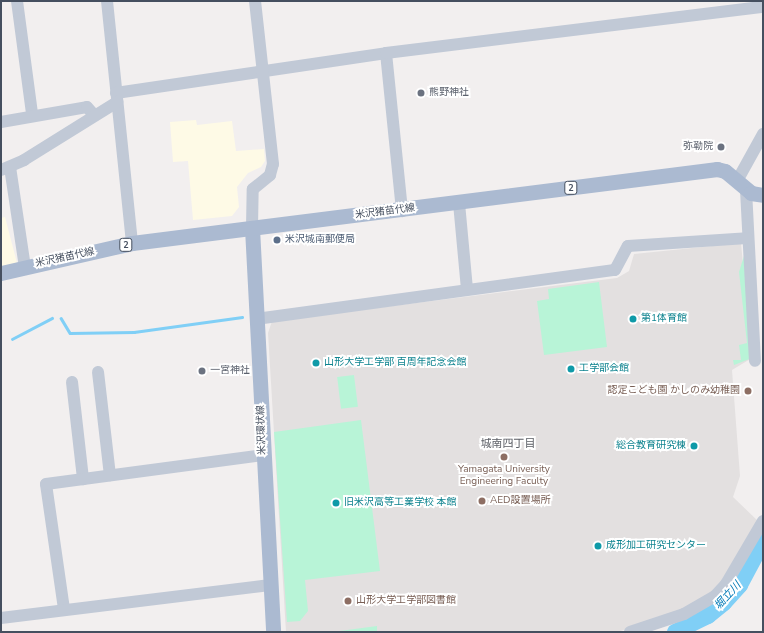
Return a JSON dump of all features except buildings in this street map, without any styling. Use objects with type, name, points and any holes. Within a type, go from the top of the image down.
[{"type":"main road","name":"米沢猪苗代線","points":[[1,273],[132,244],[252,228],[402,211],[717,169],[742,185],[763,195]]},
{"type":"main road","name":"米沢環状線","points":[[252,228],[273,632]]},
{"type":"street","points":[[17,1],[32,114]]},
{"type":"street","points":[[107,1],[132,244]]},
{"type":"street","points":[[252,228],[253,189],[270,175],[273,164],[255,1]]},
{"type":"street","points":[[25,267],[5,168],[93,114],[117,97],[386,53],[763,7]]},
{"type":"street","points":[[386,53],[402,211]]},
{"type":"street","points":[[1,122],[32,114],[87,108],[93,114]]},
{"type":"street","points":[[755,361],[742,185],[763,134]]},
{"type":"street","points":[[459,203],[467,290]]},
{"type":"street","points":[[256,319],[615,270],[628,246],[747,238]]},
{"type":"street","points":[[98,372],[110,476]]},
{"type":"street","points":[[72,382],[83,479]]},
{"type":"street","points":[[64,608],[46,484],[263,455]]},
{"type":"street","points":[[630,632],[684,614],[714,597],[726,584],[763,521]]},
{"type":"street","points":[[1,618],[64,608],[270,585]]},
{"type":"shaded area","points":[[196,120],[197,125],[232,121],[236,151],[264,149],[265,161],[261,167],[248,173],[237,187],[239,207],[232,216],[193,220],[188,161],[173,162],[170,122]]},
{"type":"shaded area","points":[[5,217],[17,263],[1,267],[1,218]]},
{"type":"shaded area","points":[[741,243],[752,358],[732,370],[740,476],[733,497],[758,521],[715,592],[677,613],[617,632],[286,632],[268,333],[272,321],[617,278],[629,271],[634,254]]},
{"type":"green space","points":[[744,256],[752,358],[734,365],[733,360],[741,360],[739,345],[747,343],[739,272]]},
{"type":"green space","points":[[599,282],[607,347],[544,355],[537,301],[549,299],[548,289]]},
{"type":"green space","points":[[354,375],[358,407],[341,409],[337,377]]},
{"type":"green space","points":[[361,420],[380,571],[305,580],[308,611],[300,621],[287,622],[274,432]]},
{"type":"green space","points":[[377,626],[377,632],[332,632]]},
{"type":"waterway","points":[[61,318],[70,333],[134,332],[242,317]]},
{"type":"waterway","points":[[12,339],[52,318]]},
{"type":"waterway","name":"堀立川","points":[[675,632],[708,616],[724,603],[740,585],[763,542]]},
{"type":"place","name":"熊野神社","points":[[421,93]]},
{"type":"place","name":"弥勒院","points":[[721,147]]},
{"type":"place","name":"米沢城南郵便局","points":[[277,240]]},
{"type":"place","name":"第1体育館","points":[[633,319]]},
{"type":"place","name":"山形大学工学部 百周年記念会館","points":[[316,363]]},
{"type":"place","name":"工学部会館","points":[[571,369]]},
{"type":"place","name":"一宮神社","points":[[202,371]]},
{"type":"place","name":"認定こども園 かしのみ幼稚園","points":[[748,391]]},
{"type":"place","name":"総合教育研究棟","points":[[694,446]]},
{"type":"place","name":"Yamagata University Engineering Faculty","points":[[504,457]]},
{"type":"place","name":"AED設置場所","points":[[482,501]]},
{"type":"place","name":"旧米沢高等工業学校 本館","points":[[336,503]]},
{"type":"place","name":"成形加工研究センター","points":[[598,546]]},
{"type":"place","name":"山形大学工学部図書館","points":[[348,601]]},
{"type":"district","name":"城南四丁目","points":[[508,444]]}]
